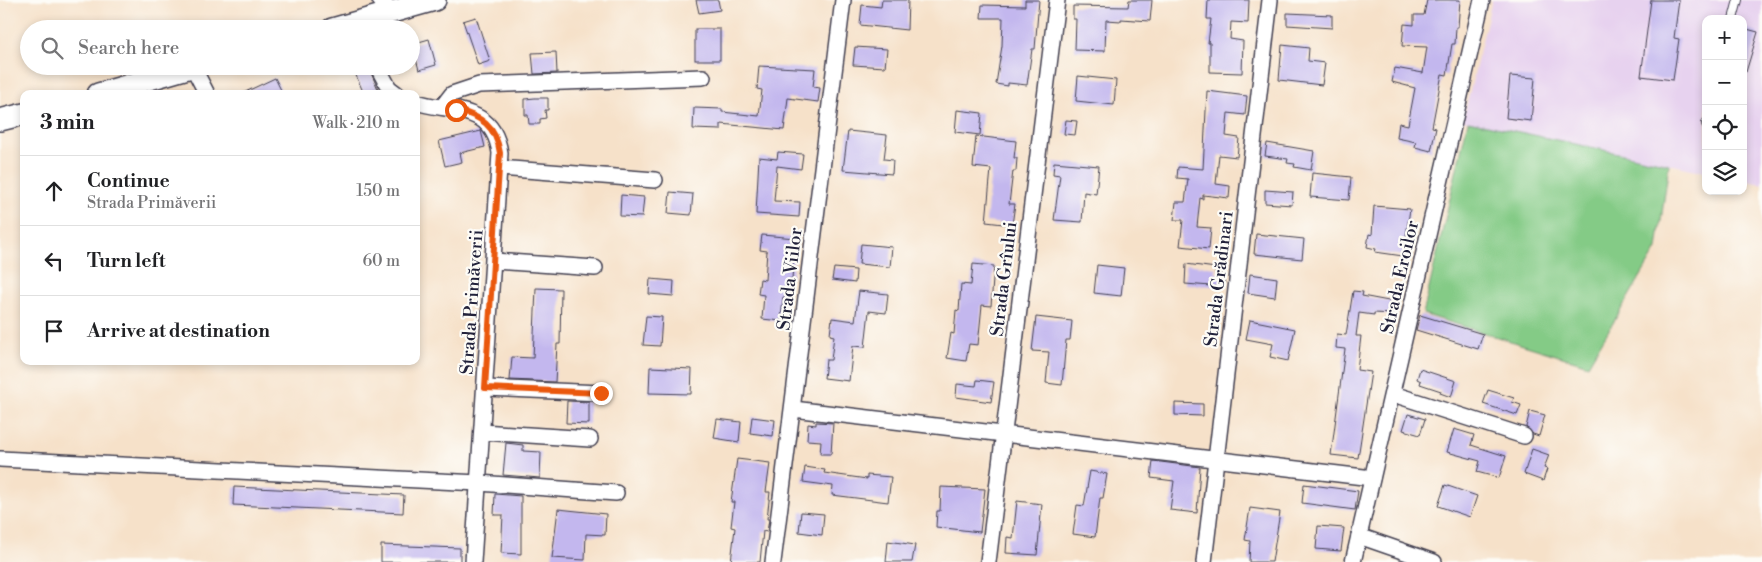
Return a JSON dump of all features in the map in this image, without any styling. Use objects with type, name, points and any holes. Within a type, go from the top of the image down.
[{"type":"main road","points":[[361,20],[386,6],[435,0]]},
{"type":"main road","points":[[112,90],[163,75]]},
{"type":"main road","points":[[0,120],[20,115]]},
{"type":"street","name":"Strada Viilor","points":[[773,562],[843,0]]},
{"type":"street","name":"Strada Grîului","points":[[988,562],[1057,0]]},
{"type":"street","name":"Strada Grădinari","points":[[1204,562],[1270,0]]},
{"type":"street","name":"Strada Eroilor","points":[[1353,562],[1482,0]]},
{"type":"street","points":[[198,75],[205,90]]},
{"type":"street","points":[[382,75],[392,90]]},
{"type":"street","points":[[442,107],[452,94],[480,85],[703,77]]},
{"type":"street","name":"Strada Primăverii","points":[[420,103],[469,113],[488,124],[498,143],[500,168],[480,483],[473,562]]},
{"type":"street","points":[[500,168],[655,180]]},
{"type":"street","points":[[494,261],[595,268]]},
{"type":"street","points":[[485,388],[601,393]]},
{"type":"street","points":[[1393,394],[1524,436]]},
{"type":"street","points":[[792,409],[1217,458],[1372,478]]},
{"type":"street","points":[[482,432],[590,439]]},
{"type":"street","points":[[0,459],[480,483],[616,493]]},
{"type":"street","points":[[1359,536],[1434,562]]},
{"type":"lane","points":[[1735,15],[1738,0]]},
{"type":"shaded area","points":[[1492,0],[1762,0],[1762,184],[1747,181],[1747,15],[1702,15],[1702,171],[1463,120]]},
{"type":"green space","points":[[1468,121],[1669,164],[1657,249],[1588,365],[1423,314]]},
{"type":"building","points":[[696,0],[718,0],[720,10],[699,13]]},
{"type":"building","points":[[882,0],[908,0],[907,30],[860,25],[862,5],[881,7]]},
{"type":"building","points":[[1025,0],[1039,0],[1035,49],[1032,49],[1027,85],[1008,83],[1008,86],[996,84],[1002,46],[1003,18],[981,18],[982,5],[1025,6]]},
{"type":"building","points":[[1129,0],[1152,0],[1150,21],[1106,20],[1105,51],[1075,50],[1076,19],[1073,19],[1073,6],[1128,7]]},
{"type":"building","points":[[1208,0],[1249,0],[1248,23],[1231,22],[1230,39],[1243,41],[1242,73],[1210,72],[1210,43],[1208,43],[1211,19],[1207,19]]},
{"type":"building","points":[[1427,0],[1460,0],[1455,44],[1452,44],[1447,75],[1442,74],[1432,127],[1436,128],[1431,151],[1415,147],[1416,142],[1397,138],[1399,123],[1408,125],[1415,88],[1392,82],[1395,68],[1423,73],[1427,47],[1402,46],[1404,24],[1414,25],[1414,15],[1424,15]]},
{"type":"building","points":[[1651,0],[1679,0],[1674,38],[1679,39],[1673,80],[1641,76]]},
{"type":"building","points":[[1287,13],[1332,15],[1332,28],[1287,25]]},
{"type":"building","points":[[476,17],[490,61],[478,65],[463,21]]},
{"type":"building","points":[[695,29],[720,29],[720,60],[695,60]]},
{"type":"building","points":[[1747,29],[1758,32],[1747,69]]},
{"type":"building","points":[[429,39],[436,65],[420,70],[420,42]]},
{"type":"building","points":[[1282,45],[1309,48],[1308,61],[1325,63],[1322,85],[1279,80]]},
{"type":"building","points":[[855,47],[887,49],[885,67],[853,65]]},
{"type":"building","points":[[556,52],[557,73],[534,74],[532,53]]},
{"type":"building","points":[[759,66],[815,69],[813,87],[820,88],[818,102],[788,98],[784,130],[721,124],[721,130],[693,129],[694,108],[722,109],[722,112],[759,116],[762,90],[757,89]]},
{"type":"building","points":[[356,75],[372,75],[378,89],[362,90]]},
{"type":"building","points":[[1078,76],[1116,80],[1114,105],[1076,101]]},
{"type":"building","points":[[1510,76],[1535,78],[1531,121],[1506,118]]},
{"type":"building","points":[[275,78],[281,90],[250,90]]},
{"type":"building","points":[[1207,91],[1247,96],[1245,115],[1228,113],[1226,136],[1239,138],[1237,157],[1219,155],[1216,184],[1230,186],[1229,198],[1203,195],[1203,199],[1200,198],[1197,227],[1211,228],[1209,249],[1180,246],[1183,220],[1174,220],[1176,202],[1185,202],[1188,179],[1177,178],[1178,167],[1203,169]]},
{"type":"building","points":[[548,98],[548,110],[545,110],[546,118],[540,119],[540,124],[529,124],[528,115],[525,115],[525,99]]},
{"type":"building","points":[[957,110],[982,113],[980,135],[955,132]]},
{"type":"building","points":[[1066,120],[1077,121],[1075,135],[1064,134]]},
{"type":"building","points":[[481,131],[485,147],[460,153],[462,162],[445,166],[439,141]]},
{"type":"building","points":[[848,131],[887,135],[884,159],[893,160],[892,174],[843,170]]},
{"type":"building","points":[[976,136],[1016,141],[1014,158],[1017,158],[1016,171],[1013,171],[1009,204],[1015,204],[1012,225],[986,222],[991,169],[973,167]]},
{"type":"building","points":[[1267,143],[1314,151],[1311,170],[1294,167],[1295,164],[1287,163],[1288,159],[1265,156]]},
{"type":"building","points":[[778,152],[803,154],[801,169],[777,166],[774,201],[800,202],[799,217],[756,214],[759,157],[777,159]]},
{"type":"building","points":[[1054,162],[1099,166],[1096,194],[1084,192],[1082,222],[1054,220],[1060,175],[1053,174]]},
{"type":"building","points":[[1312,173],[1351,177],[1349,200],[1310,197]]},
{"type":"building","points":[[1265,190],[1293,192],[1292,205],[1265,203]]},
{"type":"building","points":[[670,192],[693,194],[691,215],[668,213]]},
{"type":"building","points":[[621,195],[644,197],[642,217],[620,216]]},
{"type":"building","points":[[1374,206],[1410,209],[1403,256],[1375,252],[1376,249],[1367,247],[1369,234],[1372,235]]},
{"type":"building","points":[[1256,234],[1304,239],[1302,259],[1254,254]]},
{"type":"building","points":[[762,235],[795,238],[792,279],[789,279],[787,298],[783,297],[781,321],[762,319],[764,295],[758,294],[760,279],[765,280],[767,251],[760,250]]},
{"type":"building","points":[[861,244],[892,247],[890,267],[859,264]]},
{"type":"building","points":[[973,264],[994,266],[991,306],[982,305],[978,345],[969,344],[966,361],[947,358],[951,333],[954,334],[956,310],[959,311],[961,284],[971,285]]},
{"type":"building","points":[[1186,264],[1216,268],[1215,273],[1225,274],[1224,287],[1185,284]]},
{"type":"building","points":[[1097,265],[1124,268],[1121,296],[1094,293]]},
{"type":"building","points":[[834,268],[856,270],[855,283],[832,280]]},
{"type":"building","points":[[1250,274],[1277,278],[1275,297],[1248,293]]},
{"type":"building","points":[[650,279],[674,281],[673,296],[649,294]]},
{"type":"building","points":[[536,288],[561,289],[560,344],[557,344],[555,382],[510,380],[512,357],[533,358]]},
{"type":"building","points":[[859,291],[888,294],[886,313],[869,311],[865,347],[853,346],[849,381],[824,378],[826,360],[831,360],[834,336],[830,335],[832,318],[855,321]]},
{"type":"building","points":[[1353,291],[1363,292],[1362,296],[1394,302],[1392,314],[1374,313],[1374,315],[1359,313],[1356,336],[1361,336],[1357,370],[1371,372],[1358,458],[1331,455],[1345,349],[1336,348],[1337,334],[1346,335]]},
{"type":"building","points":[[1420,315],[1483,334],[1478,349],[1416,330]]},
{"type":"building","points":[[646,316],[662,317],[660,346],[643,345]]},
{"type":"building","points":[[1036,317],[1072,321],[1070,340],[1066,340],[1062,385],[1046,383],[1049,352],[1032,351]]},
{"type":"building","points":[[1250,320],[1295,329],[1288,361],[1270,357],[1273,344],[1246,339]]},
{"type":"building","points":[[650,367],[692,369],[691,394],[649,393]]},
{"type":"building","points":[[1420,369],[1456,381],[1451,397],[1440,393],[1441,391],[1420,384],[1421,381],[1417,379]]},
{"type":"building","points":[[977,380],[994,382],[991,402],[956,397],[957,384],[976,386]]},
{"type":"building","points":[[1488,390],[1514,398],[1512,402],[1521,405],[1517,415],[1483,404]]},
{"type":"building","points":[[567,401],[589,402],[589,424],[566,423]]},
{"type":"building","points":[[1175,403],[1203,404],[1203,416],[1175,415]]},
{"type":"building","points":[[1530,411],[1545,415],[1539,436],[1533,434],[1526,427]]},
{"type":"building","points":[[1408,414],[1425,419],[1420,435],[1403,430]]},
{"type":"building","points":[[752,417],[775,420],[773,436],[750,433]]},
{"type":"building","points":[[717,419],[741,422],[739,442],[714,438]]},
{"type":"building","points":[[816,422],[833,423],[831,454],[820,454],[821,441],[807,440],[808,424],[816,425]]},
{"type":"building","points":[[1454,429],[1474,435],[1471,445],[1506,456],[1499,478],[1477,472],[1480,461],[1447,452]]},
{"type":"building","points":[[506,443],[523,445],[523,451],[541,452],[540,478],[503,475]]},
{"type":"building","points":[[1532,449],[1549,455],[1544,468],[1547,469],[1543,481],[1524,474]]},
{"type":"building","points":[[737,459],[770,463],[766,492],[770,492],[767,519],[769,519],[767,532],[763,531],[760,562],[731,562],[735,528],[731,527],[734,502],[731,502]]},
{"type":"building","points":[[1153,461],[1200,467],[1197,513],[1170,510],[1174,481],[1151,478]]},
{"type":"building","points":[[805,467],[825,470],[824,473],[867,479],[867,475],[891,477],[888,502],[832,495],[833,486],[803,482]]},
{"type":"building","points":[[1090,471],[1107,474],[1103,498],[1100,498],[1095,537],[1073,534],[1077,505],[1084,506]]},
{"type":"building","points":[[1304,484],[1358,491],[1355,510],[1302,503]]},
{"type":"building","points":[[1445,485],[1477,496],[1470,517],[1438,506]]},
{"type":"building","points":[[234,487],[404,495],[403,513],[233,505]]},
{"type":"building","points":[[941,487],[985,489],[980,532],[936,527],[937,511],[940,511]]},
{"type":"building","points":[[495,494],[521,496],[521,554],[501,553],[503,515],[494,515]]},
{"type":"building","points":[[1017,501],[1042,504],[1037,555],[1006,553],[1007,537],[1013,538]]},
{"type":"building","points":[[1250,508],[1280,512],[1272,562],[1249,562],[1250,541],[1245,540]]},
{"type":"building","points":[[558,509],[606,514],[605,535],[586,534],[585,560],[552,558]]},
{"type":"building","points":[[801,512],[824,514],[822,535],[799,532]]},
{"type":"building","points":[[1318,526],[1344,528],[1341,551],[1316,549]]},
{"type":"building","points":[[888,541],[915,545],[912,562],[886,562]]},
{"type":"building","points":[[381,545],[460,548],[460,562],[381,562]]},
{"type":"route","points":[[456,110],[479,117],[488,124],[494,133],[500,153],[485,388],[601,393]]}]
